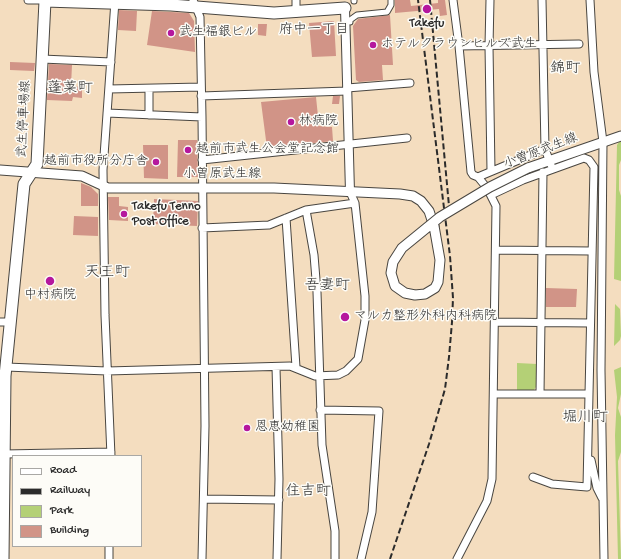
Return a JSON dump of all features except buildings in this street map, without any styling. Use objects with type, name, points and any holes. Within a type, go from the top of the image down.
[{"type":"main road","points":[[45,0],[194,4],[274,13],[296,13],[350,2]]},
{"type":"main road","name":"武生停車場線","points":[[3,559],[2,500],[4,454],[5,322],[24,184],[37,164],[45,0]]},
{"type":"main road","name":"小曽原武生線","points":[[0,170],[86,177],[104,186],[274,188],[400,194],[413,196],[421,201],[427,208],[434,226],[440,260],[438,282],[434,288],[425,294],[415,295],[405,293],[395,286],[391,273],[393,262],[402,248],[440,217],[490,187],[528,168],[551,164],[605,141],[621,136]]},
{"type":"street","points":[[28,0],[45,0]]},
{"type":"street","points":[[296,0],[296,13]]},
{"type":"street","points":[[350,22],[354,16],[383,14],[392,10],[391,0]]},
{"type":"street","points":[[453,0],[471,172],[473,175],[478,177],[487,188],[496,206],[493,471],[487,501],[457,559]]},
{"type":"street","points":[[490,0],[489,46],[491,171]]},
{"type":"street","points":[[542,0],[545,149],[551,164]]},
{"type":"street","points":[[590,0],[594,72],[605,141],[601,370],[604,559]]},
{"type":"street","points":[[4,454],[111,454],[107,371],[104,186],[107,113],[115,1]]},
{"type":"street","points":[[286,218],[296,367],[308,375],[338,375],[346,371],[358,359],[361,350],[365,296],[355,204],[350,192],[347,89],[350,2]]},
{"type":"street","points":[[194,4],[200,19],[202,117],[202,228],[205,369],[202,559]]},
{"type":"street","points":[[459,46],[579,44]]},
{"type":"street","points":[[42,59],[111,62]]},
{"type":"street","points":[[201,96],[347,89],[410,83]]},
{"type":"street","points":[[109,89],[201,87]]},
{"type":"street","points":[[149,89],[150,115]]},
{"type":"street","points":[[107,113],[202,117]]},
{"type":"street","points":[[202,160],[407,138]]},
{"type":"street","points":[[478,177],[545,149]]},
{"type":"street","points":[[491,195],[543,172],[551,164],[584,158],[589,160],[594,167],[587,487],[552,484],[533,477]]},
{"type":"street","points":[[540,394],[543,172]]},
{"type":"street","points":[[202,228],[269,225],[306,210],[355,204]]},
{"type":"street","points":[[306,210],[316,277],[321,376],[320,410],[322,445],[335,531],[335,559]]},
{"type":"street","points":[[496,250],[591,251]]},
{"type":"street","points":[[495,322],[590,323]]},
{"type":"street","points":[[276,367],[279,500],[277,559]]},
{"type":"street","points":[[4,373],[296,367]]},
{"type":"street","points":[[494,394],[589,394]]},
{"type":"street","points":[[320,410],[379,411],[372,512],[360,559]]},
{"type":"street","points":[[588,442],[594,476],[603,501]]},
{"type":"street","points":[[204,499],[279,500]]},
{"type":"street","points":[[109,547],[109,559]]},
{"type":"green space","points":[[621,142],[619,190],[621,196],[621,281],[614,279],[617,145]]},
{"type":"green space","points":[[615,304],[620,309],[621,336],[620,340],[614,346]]},
{"type":"green space","points":[[517,363],[537,364],[536,387],[533,391],[517,390]]},
{"type":"green space","points":[[621,367],[621,394],[618,408],[621,417],[621,452],[618,461],[621,559],[618,559],[615,435],[617,397],[614,370]]},
{"type":"railway","points":[[390,559],[429,444],[445,389],[452,322],[453,298],[450,256],[418,0]]},
{"type":"railway","points":[[430,0],[450,217]]},
{"type":"place","name":"Takefu","points":[[427,9]]},
{"type":"place","name":"武生福銀ビル","points":[[171,33]]},
{"type":"place","name":"ホテルクラウンヒルズ武生","points":[[373,45]]},
{"type":"place","name":"林病院","points":[[291,122]]},
{"type":"place","name":"越前市武生公会堂記念館","points":[[188,150]]},
{"type":"place","name":"越前市役所分庁舎","points":[[156,162]]},
{"type":"place","name":"Takefu Tenno Post Office","points":[[124,214]]},
{"type":"place","name":"中村病院","points":[[50,281]]},
{"type":"place","name":"マルカ整形外科内科病院","points":[[345,317]]},
{"type":"place","name":"恩恵幼稚園","points":[[247,428]]},
{"type":"district","name":"府中一丁目","points":[[314,31]]},
{"type":"district","name":"錦町","points":[[565,70]]},
{"type":"district","name":"蓬莱町","points":[[70,90]]},
{"type":"district","name":"天王町","points":[[107,274]]},
{"type":"district","name":"吾妻町","points":[[327,287]]},
{"type":"district","name":"堀川町","points":[[585,419]]},
{"type":"district","name":"住吉町","points":[[308,493]]}]
